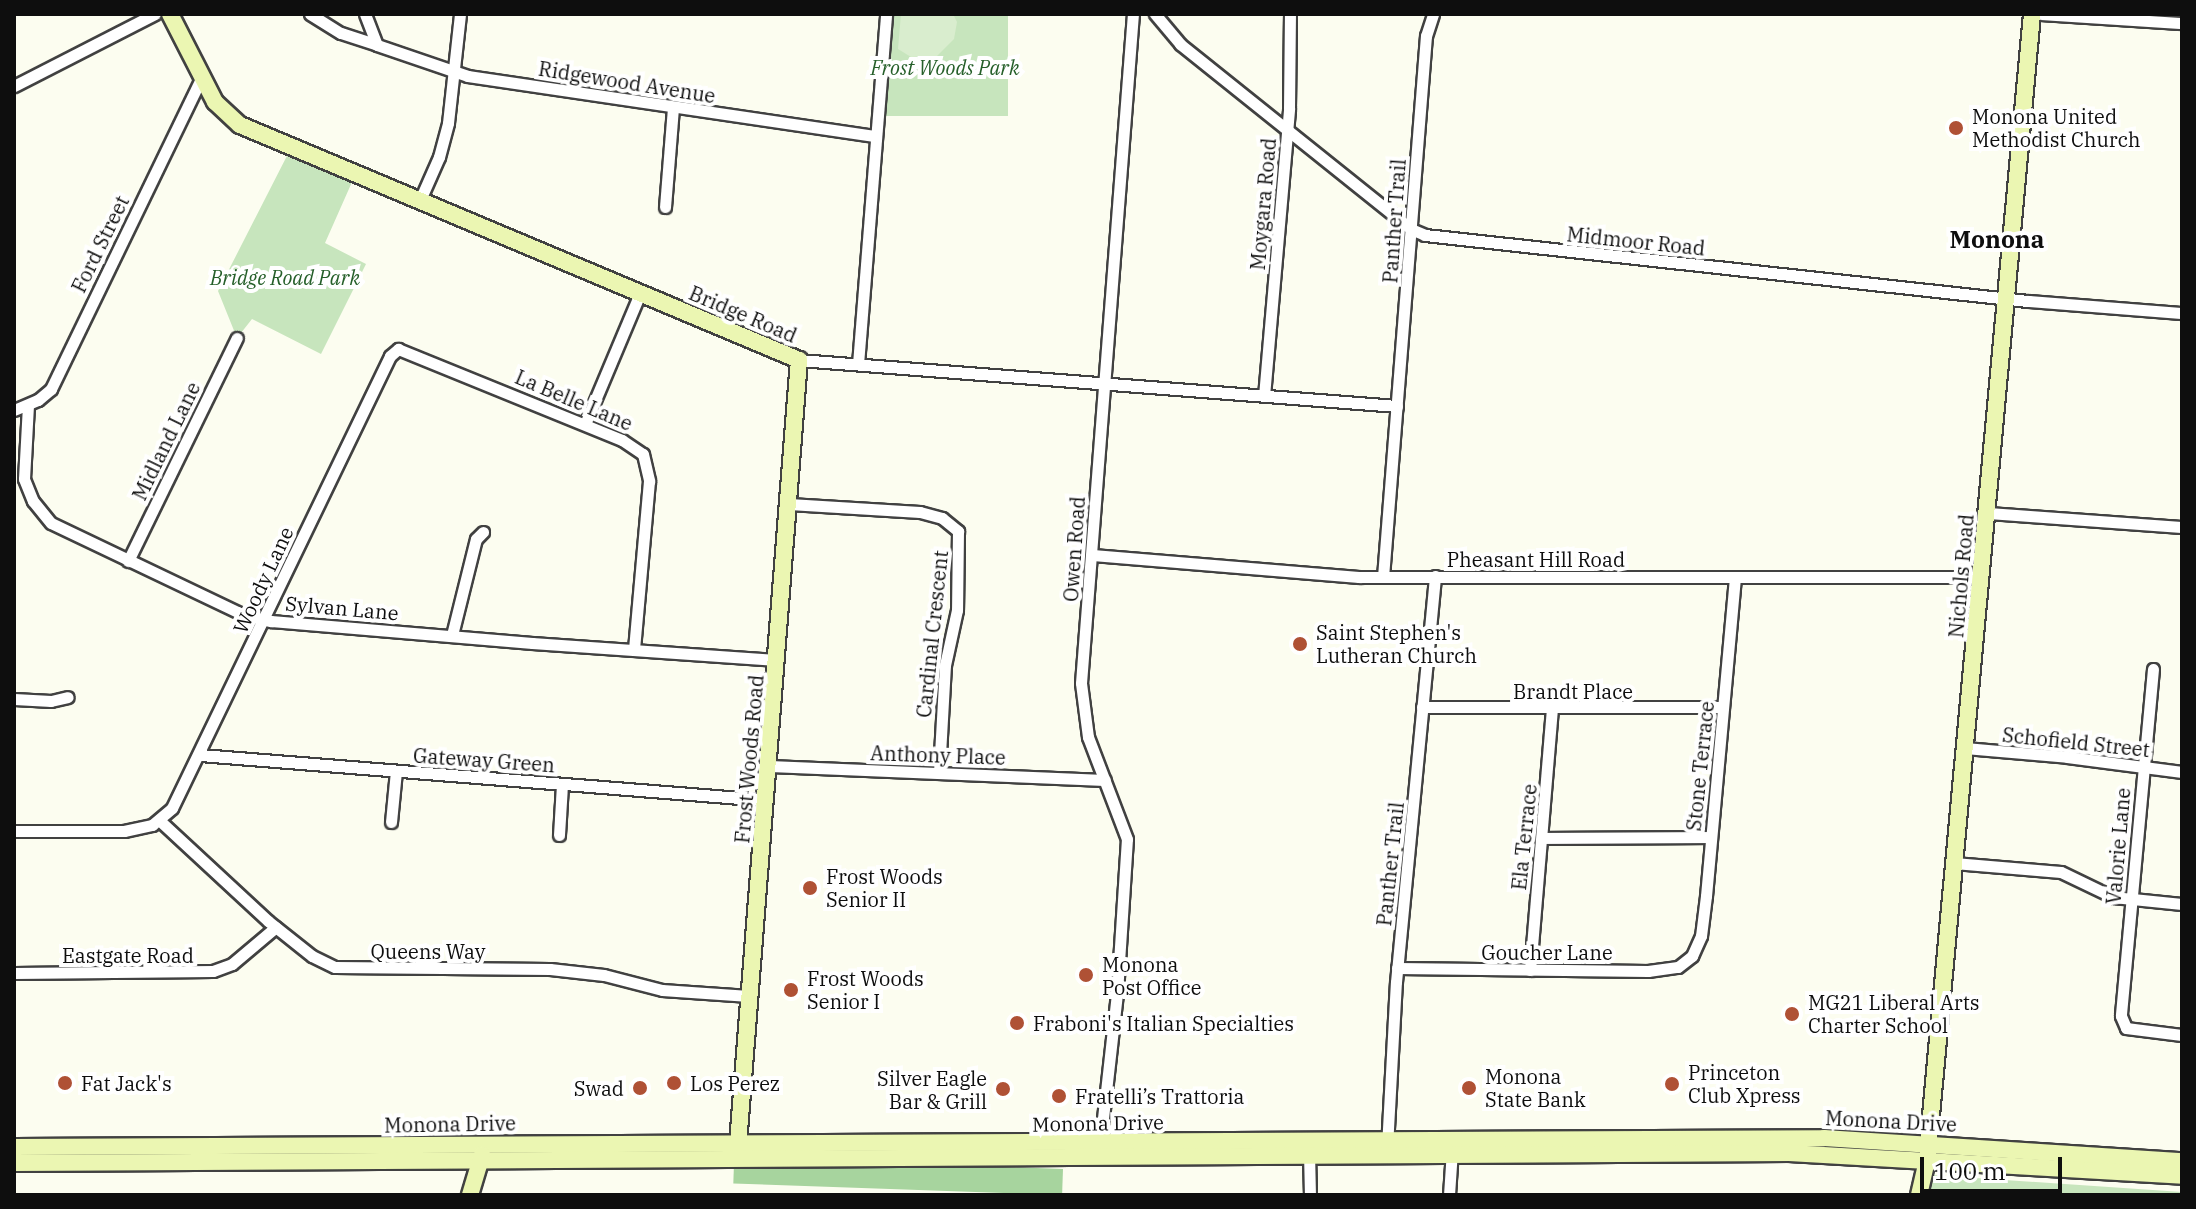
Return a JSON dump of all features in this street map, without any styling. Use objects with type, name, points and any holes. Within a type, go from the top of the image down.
[{"type":"street","points":[[14,86],[155,14]]},
{"type":"street","name":"Bridge Road","points":[[170,14],[221,112],[240,125],[799,360],[1397,406]]},
{"type":"street","name":"Ridgewood Avenue","points":[[310,14],[341,33],[455,72],[673,108],[876,136]]},
{"type":"street","points":[[365,14],[377,45]]},
{"type":"street","points":[[420,200],[441,148],[455,72],[460,14]]},
{"type":"street","points":[[858,364],[886,14]]},
{"type":"street","name":"Owen Road","points":[[1105,1146],[1127,839],[1088,737],[1081,701],[1133,14]]},
{"type":"street","name":"Midmoor Road","points":[[1144,14],[1158,18],[1180,44],[1411,229],[1425,235],[2007,299],[2182,313]]},
{"type":"street","name":"Moygara Road","points":[[1264,396],[1287,128],[1290,14]]},
{"type":"street","name":"Panther Trail","points":[[1383,577],[1426,36],[1433,14]]},
{"type":"street","name":"Nichols Road","points":[[1919,1195],[1928,1150],[2032,14]]},
{"type":"street","points":[[2042,14],[2182,23]]},
{"type":"street","name":"Ford Street","points":[[14,410],[28,405],[51,389],[202,77]]},
{"type":"street","points":[[665,207],[673,108]]},
{"type":"street","points":[[585,424],[640,293]]},
{"type":"street","name":"Midland Lane","points":[[128,561],[237,338]]},
{"type":"street","name":"La Belle Lane","points":[[395,352],[398,349],[411,352],[636,446],[647,462],[649,481],[634,649]]},
{"type":"street","name":"Woody Lane","points":[[159,820],[179,797],[395,352]]},
{"type":"street","name":"Frost Woods Road","points":[[738,1153],[799,360]]},
{"type":"street","name":"Sylvan Lane","points":[[28,405],[24,479],[33,501],[51,523],[208,600],[265,620],[777,660]]},
{"type":"street","name":"Cardinal Crescent","points":[[789,504],[932,514],[951,523],[958,531],[958,602],[945,665],[939,773]]},
{"type":"street","points":[[1987,513],[2182,527]]},
{"type":"street","points":[[452,635],[476,539],[483,532]]},
{"type":"street","name":"Pheasant Hill Road","points":[[1092,555],[1383,577],[1981,577]]},
{"type":"street","name":"Panther Trail","points":[[1387,1147],[1397,968],[1435,576]]},
{"type":"street","name":"Stone Terrace","points":[[1692,956],[1701,936],[1735,577]]},
{"type":"street","name":"Valorie Lane","points":[[2153,669],[2121,1016],[2123,1026],[2182,1035]]},
{"type":"street","points":[[14,699],[51,701],[68,697]]},
{"type":"street","name":"Brandt Place","points":[[1422,707],[1723,707]]},
{"type":"street","name":"Ela Terrace","points":[[1530,970],[1552,709]]},
{"type":"street","name":"Schofield Street","points":[[1965,748],[2182,772]]},
{"type":"street","name":"Gateway Green","points":[[200,755],[766,800]]},
{"type":"street","name":"Anthony Place","points":[[769,766],[1105,780]]},
{"type":"street","points":[[391,822],[396,771]]},
{"type":"street","points":[[559,835],[562,784]]},
{"type":"street","points":[[14,831],[114,831],[146,827],[159,820]]},
{"type":"street","name":"Queens Way","points":[[159,820],[312,956],[344,969],[550,969],[604,975],[662,990],[749,996]]},
{"type":"street","points":[[1542,838],[1711,837]]},
{"type":"street","points":[[1954,863],[2061,872],[2113,897],[2182,904]]},
{"type":"street","name":"Eastgate Road","points":[[14,973],[201,973],[232,964],[276,927]]},
{"type":"street","name":"Goucher Lane","points":[[1397,968],[1648,971],[1678,967],[1692,956]]},
{"type":"street","points":[[1449,1195],[1453,1138]]},
{"type":"street","name":"Monona Drive","points":[[14,1163],[481,1161],[1105,1146],[1310,1149],[1387,1147],[1453,1138],[1824,1138],[2182,1176]]},
{"type":"street","points":[[470,1195],[485,1143]]},
{"type":"street","name":"Monona Drive","points":[[14,1147],[485,1143],[738,1153]]},
{"type":"street","name":"Monona Drive","points":[[1387,1147],[1451,1157],[1928,1150],[2182,1161]]},
{"type":"street","points":[[1310,1149],[1310,1195]]},
{"type":"green space","name":"Frost Woods Park","points":[[886,14],[1008,14],[1008,116],[886,116]]},
{"type":"green space","points":[[901,14],[953,14],[957,22],[954,39],[937,56],[911,57],[898,49]]},
{"type":"green space","name":"Bridge Road Park","points":[[292,146],[356,173],[325,243],[366,264],[321,354],[252,319],[237,338],[218,291]]},
{"type":"green space","points":[[734,1158],[1063,1169],[1062,1195],[733,1184]]},
{"type":"green space","points":[[1932,1175],[2182,1192],[2182,1195],[1928,1195]]},
{"type":"place","name":"Monona United Methodist Church","points":[[1956,128]]},
{"type":"place","name":"Saint Stephen's Lutheran Church","points":[[1300,644]]},
{"type":"place","name":"Frost Woods Senior II","points":[[810,888]]},
{"type":"place","name":"Monona Post Office","points":[[1086,975]]},
{"type":"place","name":"Frost Woods Senior I","points":[[791,990]]},
{"type":"place","name":"MG21 Liberal Arts Charter School","points":[[1792,1014]]},
{"type":"place","name":"Fraboni's Italian Specialties","points":[[1017,1023]]},
{"type":"place","name":"Fat Jack's","points":[[65,1083]]},
{"type":"place","name":"Los Perez","points":[[674,1083]]},
{"type":"place","name":"Princeton Club Xpress","points":[[1672,1084]]},
{"type":"place","name":"Swad","points":[[640,1088]]},
{"type":"place","name":"Monona State Bank","points":[[1469,1088]]},
{"type":"place","name":"Silver Eagle Bar & Grill","points":[[1003,1089]]},
{"type":"place","name":"Fratelli’s Trattoria","points":[[1059,1096]]},
{"type":"district","name":"Monona","points":[[1997,240]]}]
